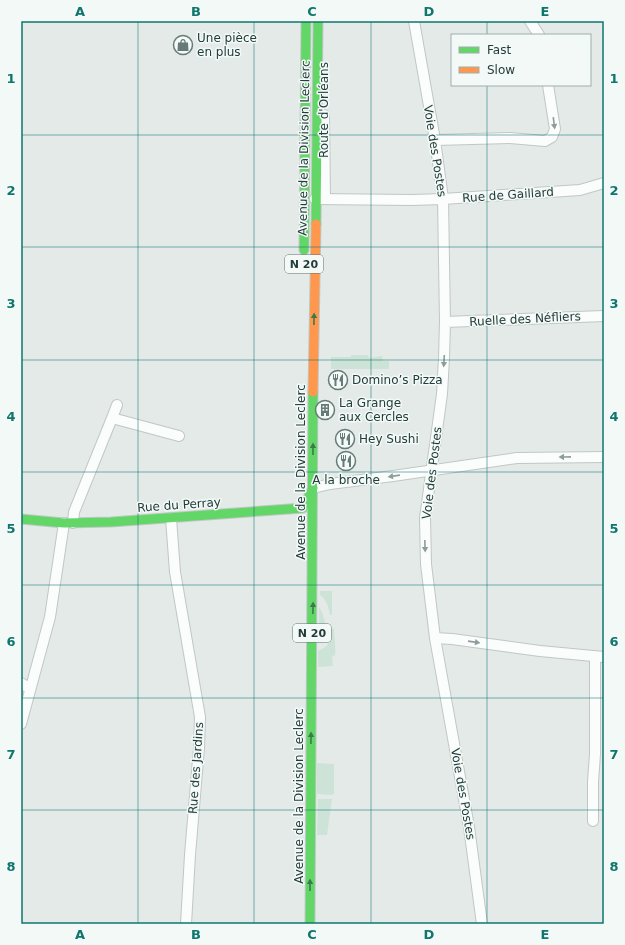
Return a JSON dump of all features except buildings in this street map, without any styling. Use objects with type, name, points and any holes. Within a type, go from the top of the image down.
[{"type":"main road","name":"Avenue de la Division Leclerc","points":[[304,257],[306,21]]},
{"type":"main road","name":"Avenue de la Division Leclerc","points":[[310,924],[308,488],[320,199]]},
{"type":"main road","name":"Rue du Perray","points":[[21,521],[130,521],[303,512],[308,488]]},
{"type":"main road","name":"Avenue de la Division Leclerc","points":[[302,643],[303,556]]},
{"type":"street","name":"Route d'Orléans","points":[[320,199],[322,21]]},
{"type":"street","name":"Voie des Postes","points":[[414,21],[435,140],[443,199],[445,322],[442,394],[433,470],[425,518],[424,542],[426,571],[435,638],[470,827],[482,924]]},
{"type":"street","points":[[530,21],[538,34]]},
{"type":"street","points":[[435,140],[510,138],[544,141],[550,139],[554,135],[555,129],[548,86]]},
{"type":"street","name":"Rue de Gaillard","points":[[320,199],[443,199],[580,190],[604,182]]},
{"type":"street","name":"Ruelle des Néfliers","points":[[445,322],[604,316]]},
{"type":"street","points":[[21,724],[50,618],[65,522],[74,512],[117,405]]},
{"type":"street","points":[[112,418],[179,436]]},
{"type":"street","points":[[308,488],[517,458],[604,457]]},
{"type":"street","name":"Rue des Jardins","points":[[171,518],[175,572],[200,717],[186,924]]},
{"type":"street","points":[[435,638],[540,651],[600,656],[593,782],[593,821]]},
{"type":"street","points":[[21,684],[30,689]]},
{"type":"green space","points":[[351,355],[368,355],[369,358],[382,356],[383,361],[389,361],[389,369],[331,369],[331,357],[351,357]]},
{"type":"green space","points":[[320,591],[332,591],[332,615],[330,615],[326,601],[320,595]]},
{"type":"green space","points":[[319,607],[325,620],[325,631],[322,640],[319,643]]},
{"type":"green space","points":[[330,629],[334,629],[335,655],[332,657],[333,666],[318,667],[318,651],[327,646]]},
{"type":"green space","points":[[317,763],[334,764],[334,794],[317,794]]},
{"type":"green space","points":[[318,799],[332,799],[327,835],[317,835]]},
{"type":"traffic: fast","points":[[304,250],[306,21]]},
{"type":"traffic: fast","points":[[316,224],[318,21]]},
{"type":"traffic: fast","points":[[310,924],[313,392]]},
{"type":"traffic: fast","points":[[21,519],[64,523],[111,522],[303,508],[313,488]]},
{"type":"traffic: slow","points":[[313,392],[316,224]]},
{"type":"place","name":"Une pièce en plus","points":[[183,45]]},
{"type":"place","name":"Domino’s Pizza","points":[[338,380]]},
{"type":"place","name":"La Grange aux Cercles","points":[[325,410]]},
{"type":"place","name":"Hey Sushi","points":[[345,439]]},
{"type":"place","name":"A la broche","points":[[346,461]]}]
